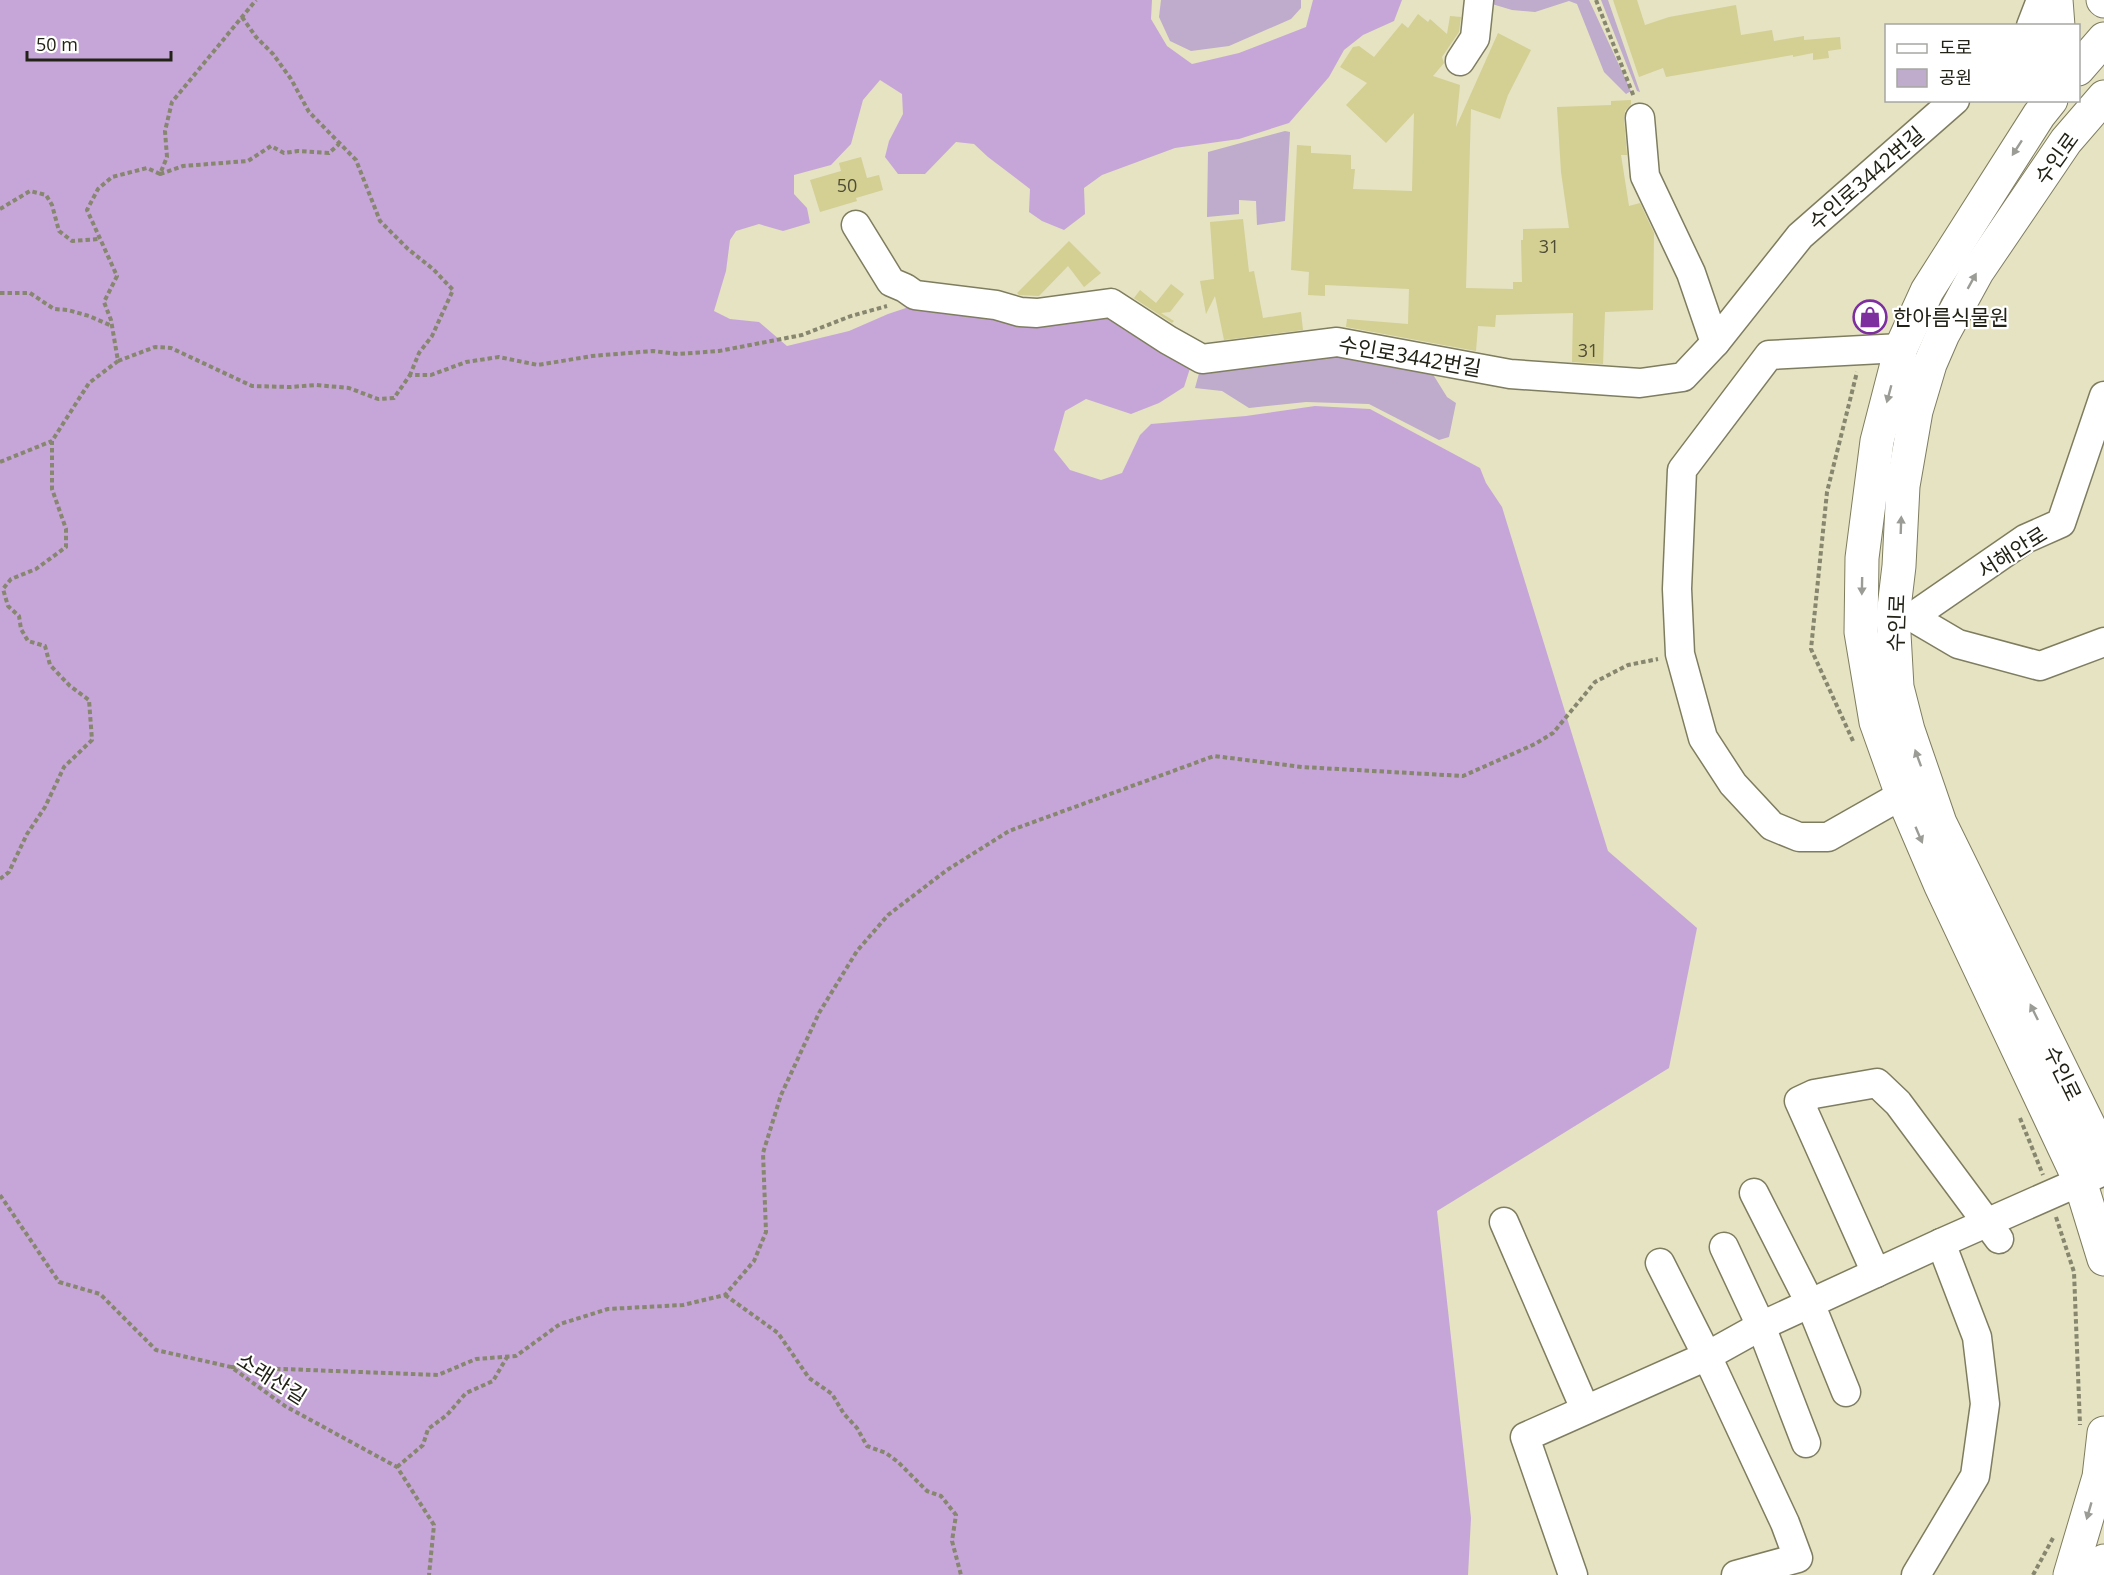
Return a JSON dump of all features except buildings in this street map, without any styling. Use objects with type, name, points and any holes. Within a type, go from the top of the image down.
[{"type":"main road","points":[[2080,68],[2104,39]]},
{"type":"main road","name":"수인로","points":[[2104,97],[2066,141],[1977,272],[1943,334],[1930,364],[1916,411],[1903,486],[1899,566],[1903,617],[1897,687],[1908,730],[1940,823],[2085,1116],[2104,1160]]},
{"type":"main road","name":"수인로","points":[[2044,105],[1927,291],[1901,348],[1877,441],[1862,558],[1861,632],[1876,722],[1902,795],[1941,886],[2092,1176],[2104,1259]]},
{"type":"main road","points":[[2066,141],[2104,123]]},
{"type":"main road","points":[[2070,1575],[2099,1477],[2104,1433]]},
{"type":"main road","points":[[2098,1575],[2104,1561]]},
{"type":"street","points":[[1460,61],[1475,38],[1479,0]]},
{"type":"street","name":"수인로3442번길","points":[[856,225],[891,282],[915,295],[996,305],[1020,312],[1037,313],[1111,303],[1202,359],[1337,342],[1510,374],[1640,383],[1683,377],[1714,343],[1800,236],[1953,102]]},
{"type":"street","points":[[1640,118],[1646,176],[1691,273],[1714,343]]},
{"type":"street","points":[[1901,348],[1768,355],[1682,470],[1677,590],[1680,654],[1703,738],[1733,784],[1772,826],[1799,837],[1828,837],[1902,795]]},
{"type":"street","name":"서해안로","points":[[1903,617],[2025,539],[2061,523],[2104,396]]},
{"type":"street","points":[[1903,617],[1959,644],[2040,666],[2104,642]]},
{"type":"street","points":[[1876,1273],[1799,1101],[1814,1094],[1876,1083],[1898,1103],[1992,1231]]},
{"type":"street","points":[[1573,1575],[1525,1437],[1707,1356],[1761,1326],[1941,1243],[1992,1231],[2092,1176]]},
{"type":"street","points":[[1754,1193],[1810,1303],[1846,1392]]},
{"type":"street","points":[[1503,1222],[1585,1409]]},
{"type":"street","points":[[1916,1575],[1975,1476],[1985,1404],[1977,1337],[1941,1243]]},
{"type":"street","points":[[1724,1247],[1761,1326],[1806,1443]]},
{"type":"street","points":[[1660,1263],[1707,1356],[1785,1524],[1798,1566],[1736,1575]]},
{"type":"path","points":[[160,174],[167,157],[165,131],[172,102],[256,0]]},
{"type":"path","points":[[1596,0],[1640,118]]},
{"type":"path","points":[[0,879],[9,872],[64,767],[92,740],[90,700],[70,686],[50,665],[45,646],[28,641],[21,628],[19,616],[8,606],[3,589],[11,579],[36,569],[66,547],[66,530],[52,489],[52,441],[89,383],[118,361],[155,346],[171,348],[252,386],[316,385],[349,388],[378,399],[394,398],[410,375],[419,353],[432,336],[453,290],[380,221],[356,160],[309,112],[291,79],[242,18]]},
{"type":"path","points":[[118,361],[112,326],[104,302],[117,276],[87,210],[98,189],[112,177],[147,168],[160,174],[183,166],[249,161],[271,146],[284,153],[298,151],[329,153],[339,144]]},
{"type":"path","points":[[0,209],[30,191],[46,195],[52,205],[59,231],[72,241],[99,239]]},
{"type":"path","points":[[0,293],[30,293],[54,309],[89,316],[112,326]]},
{"type":"path","points":[[410,375],[431,375],[466,362],[499,357],[538,365],[592,356],[653,351],[678,354],[719,351],[802,334],[915,295]]},
{"type":"path","points":[[0,462],[52,441]]},
{"type":"path","points":[[231,1367],[438,1375],[476,1359],[516,1356],[560,1324],[608,1309],[682,1305],[725,1295],[754,1261],[766,1232],[763,1153],[781,1095],[819,1012],[856,951],[888,915],[947,870],[1009,831],[1091,799],[1214,756],[1302,767],[1463,776],[1535,744],[1553,733],[1595,682],[1628,665],[1680,654]]},
{"type":"path","name":"소래산길","points":[[0,1195],[59,1282],[100,1294],[156,1350],[231,1367],[285,1406],[397,1467],[434,1525],[429,1575]]},
{"type":"path","points":[[725,1295],[778,1333],[809,1378],[832,1394],[867,1446],[886,1453],[916,1478],[927,1491],[941,1496],[956,1515],[952,1541],[961,1575]]},
{"type":"path","points":[[397,1467],[423,1445],[428,1429],[447,1415],[466,1393],[493,1382],[507,1357]]},
{"type":"green space","points":[[1161,0],[1301,0],[1301,8],[1291,19],[1229,46],[1191,51],[1170,41],[1159,17]]},
{"type":"green space","points":[[1493,0],[1589,0],[1631,91],[1626,94],[1604,72],[1577,4],[1569,1],[1535,12],[1512,10],[1492,4]]},
{"type":"green space","points":[[1601,0],[1608,0],[1640,92],[1637,91]]},
{"type":"green space","points":[[1285,131],[1290,132],[1285,221],[1257,225],[1256,201],[1239,200],[1239,214],[1207,217],[1208,152]]},
{"type":"green space","points":[[1335,355],[1429,368],[1447,397],[1456,403],[1449,437],[1439,440],[1369,404],[1306,402],[1249,408],[1222,391],[1195,388],[1201,366]]},
{"type":"shaded area","points":[[0,0],[1152,0],[1151,19],[1167,46],[1192,64],[1239,53],[1306,27],[1313,0],[1402,0],[1394,21],[1363,35],[1344,50],[1329,77],[1289,123],[1239,139],[1175,148],[1102,175],[1084,188],[1085,214],[1064,230],[1042,221],[1029,212],[1030,189],[974,144],[956,142],[925,174],[898,174],[885,157],[889,141],[903,114],[902,94],[880,80],[863,100],[851,144],[831,165],[794,175],[794,194],[807,208],[810,223],[783,231],[759,224],[736,231],[730,240],[726,271],[714,311],[730,319],[759,322],[787,346],[849,331],[921,303],[1110,314],[1193,359],[1184,387],[1159,403],[1131,414],[1086,399],[1065,411],[1054,450],[1070,470],[1101,480],[1122,473],[1140,435],[1151,424],[1246,416],[1315,406],[1370,409],[1480,468],[1486,483],[1502,507],[1608,851],[1697,928],[1669,1068],[1437,1211],[1471,1518],[1468,1575],[0,1575]]},
{"type":"place","name":"한아름식물원","points":[[1870,317]]}]
